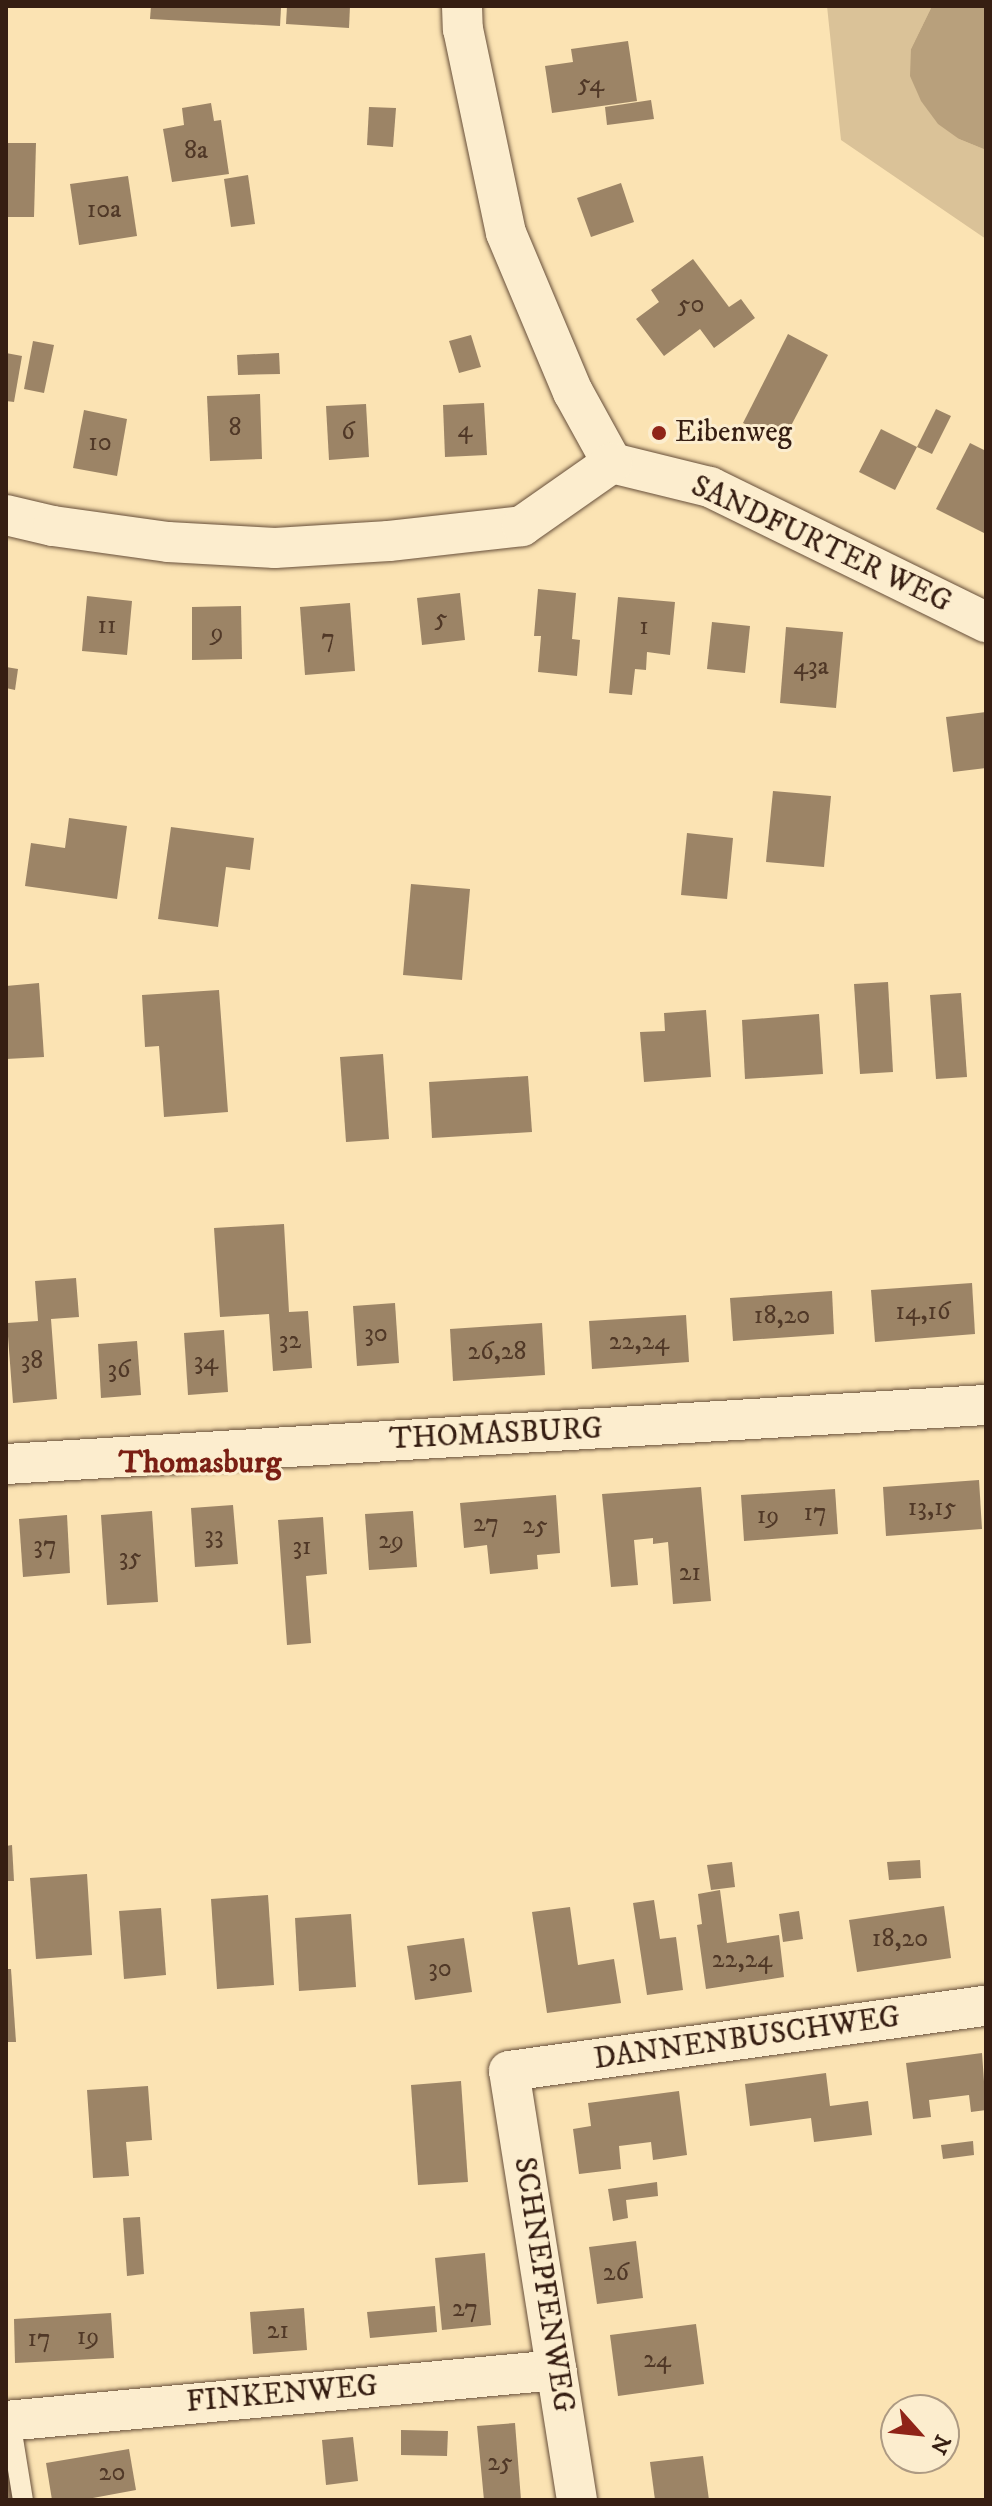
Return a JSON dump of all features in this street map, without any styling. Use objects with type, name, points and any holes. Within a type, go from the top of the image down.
[{"type":"street","points":[[6,515],[53,526],[168,542],[275,548],[389,541],[522,526],[612,463],[573,392],[506,233],[463,29],[462,6]]},
{"type":"street","name":"SANDFURTER WEG","points":[[612,463],[710,487],[986,622]]},
{"type":"street","name":"THOMASBURG","points":[[6,1464],[986,1405]]},
{"type":"street","name":"DANNENBUSCHWEG","points":[[509,2071],[986,2006]]},
{"type":"street","name":"SCHNEPFENWEG","points":[[509,2071],[577,2500]]},
{"type":"street","name":"FINKENWEG","points":[[8,2420],[557,2370]]},
{"type":"lane","points":[[8,2420],[23,2500]]},
{"type":"shaded area","points":[[827,6],[932,6],[911,49],[959,139],[986,150],[986,239],[841,140]]},
{"type":"shaded area","points":[[932,6],[986,6],[986,150],[959,139],[938,124],[921,101],[910,76],[911,49]]},
{"type":"building","points":[[151,6],[281,8],[280,26],[150,19]]},
{"type":"building","points":[[287,6],[350,6],[349,28],[286,24]]},
{"type":"building","points":[[628,41],[637,101],[552,113],[545,66],[573,62],[571,49]]},
{"type":"building","points":[[651,100],[654,119],[607,125],[605,107]]},
{"type":"building","points":[[211,103],[214,121],[221,120],[229,174],[172,182],[163,129],[184,125],[182,108]]},
{"type":"building","points":[[369,107],[396,108],[393,147],[367,145]]},
{"type":"building","points":[[6,143],[36,143],[34,217],[6,217]]},
{"type":"building","points":[[248,175],[255,224],[231,227],[224,179]]},
{"type":"building","points":[[128,176],[137,236],[79,245],[70,184]]},
{"type":"building","points":[[621,183],[634,222],[591,237],[577,198]]},
{"type":"building","points":[[693,259],[729,307],[741,299],[755,318],[714,348],[700,329],[664,356],[636,319],[659,302],[651,290]]},
{"type":"building","points":[[788,334],[828,355],[782,443],[743,423]]},
{"type":"building","points":[[471,335],[481,367],[459,373],[449,341]]},
{"type":"building","points":[[33,341],[54,345],[44,393],[24,389]]},
{"type":"building","points":[[6,353],[22,356],[14,402],[6,401]]},
{"type":"building","points":[[279,353],[280,374],[238,375],[237,355]]},
{"type":"building","points":[[260,394],[262,459],[210,461],[207,396]]},
{"type":"building","points":[[484,403],[487,455],[445,457],[443,405]]},
{"type":"building","points":[[366,404],[369,457],[329,460],[326,406]]},
{"type":"building","points":[[936,409],[951,416],[932,454],[917,447]]},
{"type":"building","points":[[84,410],[127,419],[117,476],[73,468]]},
{"type":"building","points":[[881,429],[917,447],[895,490],[859,472]]},
{"type":"building","points":[[970,443],[986,451],[986,534],[936,509]]},
{"type":"building","points":[[538,589],[576,593],[572,639],[580,640],[577,676],[538,672],[541,636],[534,636]]},
{"type":"building","points":[[460,593],[465,640],[422,645],[417,598]]},
{"type":"building","points":[[87,596],[132,601],[127,655],[82,651]]},
{"type":"building","points":[[618,597],[675,602],[670,655],[647,652],[646,670],[635,669],[632,695],[609,693]]},
{"type":"building","points":[[350,603],[355,671],[305,675],[300,607]]},
{"type":"building","points":[[241,606],[242,659],[192,660],[192,607]]},
{"type":"building","points":[[712,622],[750,626],[745,673],[707,669]]},
{"type":"building","points":[[786,627],[843,632],[836,708],[780,703]]},
{"type":"building","points":[[6,667],[18,669],[15,690],[6,688]]},
{"type":"building","points":[[986,712],[986,768],[953,772],[946,717]]},
{"type":"building","points":[[773,791],[831,796],[824,867],[766,862]]},
{"type":"building","points":[[69,818],[127,826],[117,899],[25,886],[31,843],[65,848]]},
{"type":"building","points":[[171,827],[254,838],[250,870],[226,867],[218,927],[158,919]]},
{"type":"building","points":[[687,833],[733,838],[727,899],[681,895]]},
{"type":"building","points":[[411,884],[470,889],[462,980],[403,975]]},
{"type":"building","points":[[888,982],[893,1072],[860,1074],[854,984]]},
{"type":"building","points":[[39,983],[44,1057],[6,1059],[6,986]]},
{"type":"building","points":[[219,990],[228,1112],[164,1117],[159,1046],[145,1047],[142,995]]},
{"type":"building","points":[[961,993],[967,1077],[936,1079],[930,995]]},
{"type":"building","points":[[706,1010],[711,1077],[644,1082],[640,1032],[665,1031],[664,1013]]},
{"type":"building","points":[[819,1014],[823,1074],[745,1079],[742,1020]]},
{"type":"building","points":[[383,1054],[389,1139],[346,1142],[340,1057]]},
{"type":"building","points":[[528,1076],[532,1132],[432,1138],[429,1082]]},
{"type":"building","points":[[284,1224],[289,1312],[308,1311],[312,1368],[273,1371],[269,1314],[220,1317],[214,1228]]},
{"type":"building","points":[[76,1278],[79,1317],[51,1319],[57,1399],[13,1403],[7,1323],[38,1321],[35,1281]]},
{"type":"building","points":[[972,1283],[975,1334],[875,1342],[871,1290]]},
{"type":"building","points":[[832,1291],[834,1334],[733,1341],[730,1298]]},
{"type":"building","points":[[395,1303],[399,1363],[357,1366],[353,1306]]},
{"type":"building","points":[[686,1315],[689,1362],[592,1369],[589,1321]]},
{"type":"building","points":[[542,1323],[545,1375],[453,1381],[450,1329]]},
{"type":"building","points":[[224,1330],[228,1392],[188,1395],[184,1333]]},
{"type":"building","points":[[137,1341],[141,1395],[101,1398],[98,1344]]},
{"type":"building","points":[[979,1480],[982,1529],[886,1536],[883,1487]]},
{"type":"building","points":[[701,1487],[711,1601],[673,1604],[668,1542],[653,1544],[653,1538],[634,1540],[638,1585],[611,1587],[602,1494]]},
{"type":"building","points":[[835,1489],[838,1534],[744,1541],[741,1495]]},
{"type":"building","points":[[556,1495],[560,1553],[537,1555],[538,1569],[490,1574],[487,1545],[464,1548],[460,1503]]},
{"type":"building","points":[[233,1505],[238,1564],[195,1567],[191,1508]]},
{"type":"building","points":[[152,1511],[158,1602],[107,1605],[101,1515]]},
{"type":"building","points":[[413,1511],[417,1567],[369,1570],[365,1514]]},
{"type":"building","points":[[67,1515],[70,1573],[23,1577],[19,1519]]},
{"type":"building","points":[[323,1517],[327,1574],[306,1576],[311,1643],[287,1645],[278,1520]]},
{"type":"building","points":[[12,1845],[14,1881],[6,1881],[6,1846]]},
{"type":"building","points":[[920,1860],[921,1878],[889,1880],[887,1862]]},
{"type":"building","points":[[732,1862],[735,1887],[711,1890],[707,1865]]},
{"type":"building","points":[[87,1874],[92,1955],[36,1959],[30,1878]]},
{"type":"building","points":[[720,1890],[727,1943],[779,1935],[784,1977],[706,1989],[697,1925],[702,1924],[698,1894]]},
{"type":"building","points":[[268,1895],[274,1985],[217,1989],[211,1899]]},
{"type":"building","points":[[654,1900],[660,1939],[676,1937],[683,1990],[647,1995],[633,1903]]},
{"type":"building","points":[[944,1906],[951,1958],[857,1972],[849,1920]]},
{"type":"building","points":[[570,1907],[578,1965],[614,1959],[621,2003],[547,2013],[532,1912]]},
{"type":"building","points":[[161,1908],[166,1975],[124,1979],[119,1911]]},
{"type":"building","points":[[799,1911],[803,1939],[783,1942],[779,1914]]},
{"type":"building","points":[[351,1914],[356,1987],[299,1991],[295,1918]]},
{"type":"building","points":[[464,1938],[472,1992],[415,2000],[407,1946]]},
{"type":"building","points":[[6,1969],[11,1969],[16,2042],[6,2042]]},
{"type":"building","points":[[982,2053],[986,2110],[971,2112],[969,2095],[929,2100],[931,2117],[913,2119],[906,2063]]},
{"type":"building","points":[[826,2073],[830,2106],[868,2101],[872,2135],[814,2142],[811,2118],[750,2126],[745,2084]]},
{"type":"building","points":[[461,2081],[468,2182],[418,2185],[411,2085]]},
{"type":"building","points":[[148,2086],[152,2140],[126,2142],[129,2176],[93,2178],[87,2090]]},
{"type":"building","points":[[679,2091],[687,2155],[653,2160],[651,2142],[619,2146],[621,2169],[579,2174],[573,2129],[591,2126],[588,2103]]},
{"type":"building","points":[[973,2141],[974,2155],[943,2159],[941,2145]]},
{"type":"building","points":[[657,2182],[658,2196],[626,2200],[628,2218],[613,2221],[608,2189]]},
{"type":"building","points":[[140,2217],[144,2274],[127,2276],[123,2218]]},
{"type":"building","points":[[636,2241],[643,2298],[597,2304],[589,2247]]},
{"type":"building","points":[[485,2253],[491,2325],[442,2330],[435,2258]]},
{"type":"building","points":[[435,2306],[437,2332],[370,2338],[367,2312]]},
{"type":"building","points":[[304,2308],[307,2350],[253,2354],[250,2312]]},
{"type":"building","points":[[111,2313],[114,2358],[15,2363],[14,2319]]},
{"type":"building","points":[[696,2324],[704,2384],[618,2396],[610,2335]]},
{"type":"building","points":[[515,2423],[521,2500],[484,2500],[477,2426]]},
{"type":"building","points":[[401,2430],[448,2431],[447,2456],[401,2455]]},
{"type":"building","points":[[353,2437],[358,2481],[326,2485],[322,2440]]},
{"type":"building","points":[[129,2449],[136,2490],[82,2500],[52,2500],[46,2463]]},
{"type":"building","points":[[703,2456],[709,2500],[655,2500],[650,2462]]},
{"type":"building","points":[[6,2457],[15,2500],[6,2500]]},
{"type":"place","name":"Eibenweg","points":[[659,433]]},
{"type":"district","name":"Thomasburg","points":[[200,1463]]}]
